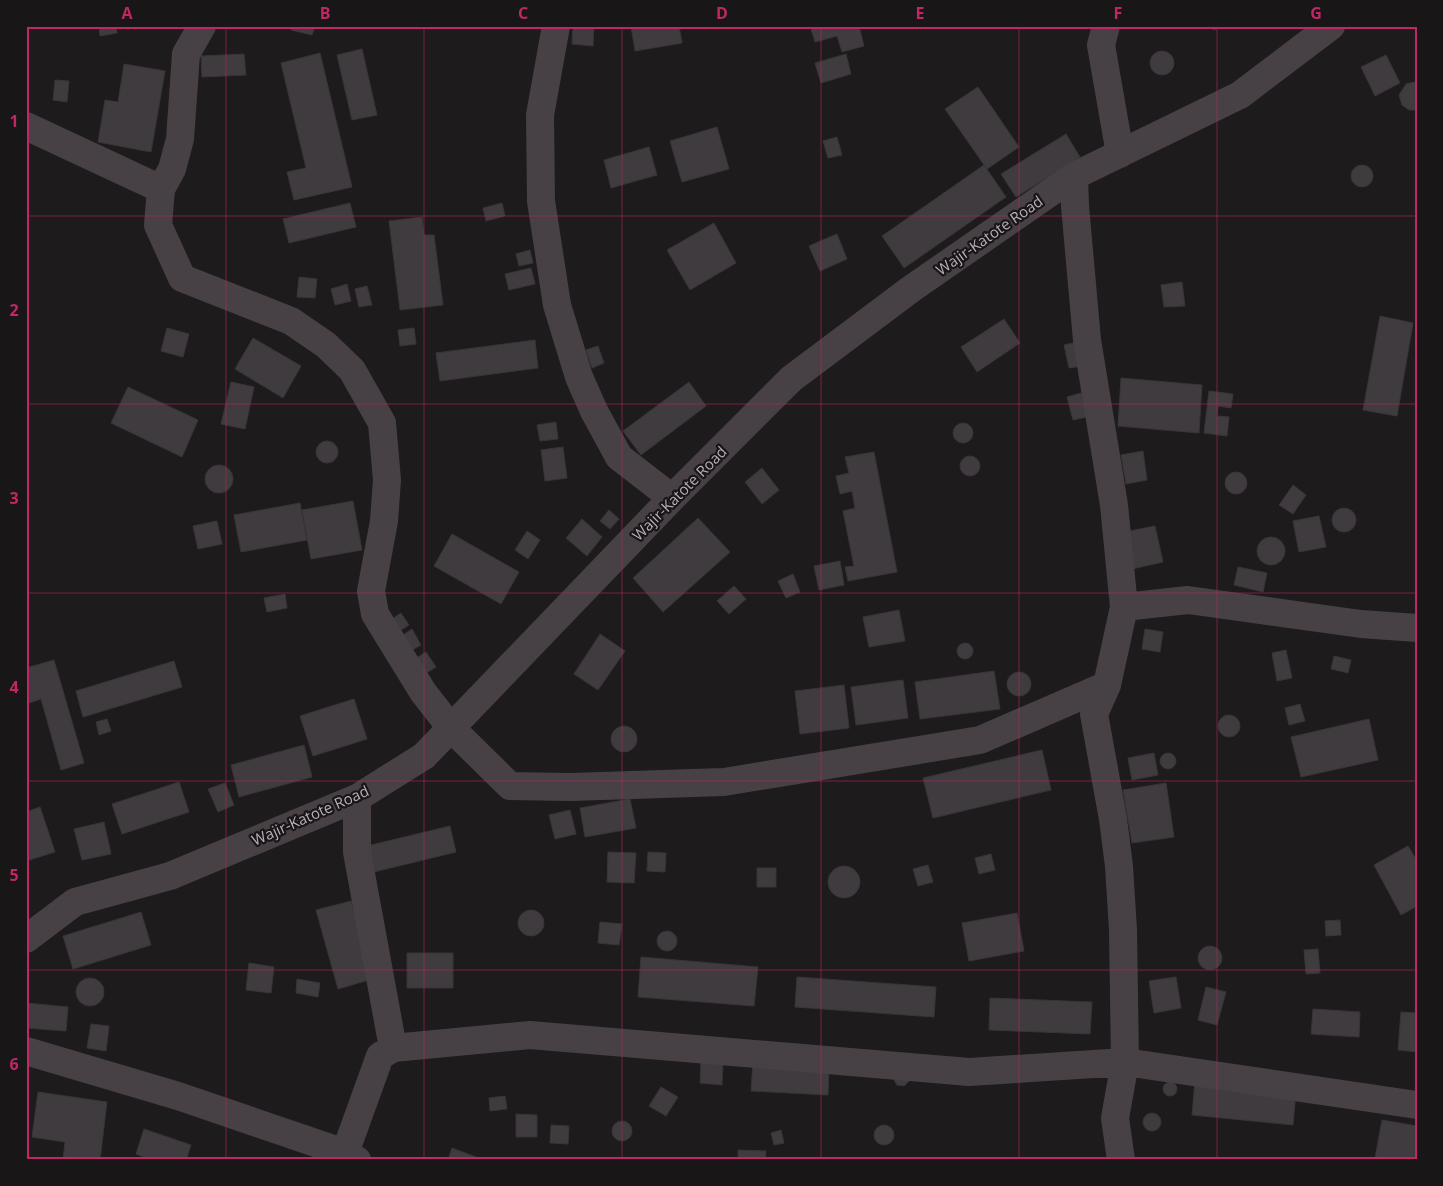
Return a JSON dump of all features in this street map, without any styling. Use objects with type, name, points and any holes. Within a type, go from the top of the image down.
[{"type":"street","points":[[202,26],[186,54],[180,139],[172,169],[161,189],[158,225],[182,278],[291,321],[326,345],[352,370],[382,423],[387,480],[384,521],[371,591],[374,614],[422,692],[450,728],[510,786],[571,787],[724,782],[980,740],[1107,685]]},
{"type":"street","points":[[556,26],[540,125],[541,202],[557,306],[579,377],[594,411],[619,457],[672,498]]},
{"type":"street","points":[[1106,26],[1100,45],[1120,154]]},
{"type":"street","name":"Wajir-Katote Road","points":[[26,939],[75,902],[170,876],[356,798],[424,756],[672,498],[791,379],[911,290],[1074,176],[1240,95],[1331,26]]},
{"type":"street","points":[[26,126],[161,189]]},
{"type":"street","points":[[1074,176],[1087,340],[1114,504],[1124,607],[1107,685],[1094,714],[1113,818],[1119,866],[1123,930],[1124,1062],[1115,1118],[1121,1160]]},
{"type":"street","points":[[1124,607],[1188,600],[1362,624],[1417,628]]},
{"type":"street","points":[[356,798],[357,852],[392,1048]]},
{"type":"street","points":[[26,1051],[178,1096],[351,1156],[380,1056],[392,1048],[530,1035],[969,1072],[1124,1062],[1417,1105]]},
{"type":"building","points":[[99,26],[116,26],[117,33],[100,36]]},
{"type":"building","points":[[292,26],[315,26],[312,35],[291,30]]},
{"type":"building","points":[[573,26],[594,26],[593,46],[572,44]]},
{"type":"building","points":[[631,26],[679,26],[682,43],[635,51]]},
{"type":"building","points":[[810,26],[859,26],[864,46],[842,52],[837,36],[815,42]]},
{"type":"building","points":[[1208,26],[1222,26],[1214,30]]},
{"type":"building","points":[[362,49],[377,115],[352,120],[337,55]]},
{"type":"building","points":[[1162,51],[1167,52],[1173,58],[1173,68],[1167,74],[1162,75],[1157,74],[1151,68],[1150,63],[1151,58],[1157,52]]},
{"type":"building","points":[[320,53],[352,187],[294,200],[287,172],[306,168],[281,63]]},
{"type":"building","points":[[244,54],[246,75],[202,77],[201,56]]},
{"type":"building","points":[[846,54],[851,74],[821,83],[815,63]]},
{"type":"building","points":[[1386,55],[1400,83],[1375,96],[1361,67]]},
{"type":"building","points":[[124,64],[165,71],[151,152],[98,142],[105,100],[118,102]]},
{"type":"building","points":[[55,80],[69,81],[67,102],[53,100]]},
{"type":"building","points":[[1415,82],[1417,110],[1409,110],[1402,105],[1399,95],[1406,84]]},
{"type":"building","points":[[978,87],[1019,147],[987,169],[945,109]]},
{"type":"building","points":[[717,127],[729,169],[682,182],[670,141]]},
{"type":"building","points":[[1066,134],[1080,157],[1016,197],[1001,174]]},
{"type":"building","points":[[837,137],[842,155],[828,158],[823,141]]},
{"type":"building","points":[[649,147],[657,175],[611,188],[604,160]]},
{"type":"building","points":[[984,165],[1006,197],[904,268],[882,236]]},
{"type":"building","points":[[1362,165],[1370,168],[1373,176],[1370,184],[1362,187],[1354,184],[1351,176],[1354,168]]},
{"type":"building","points":[[350,203],[356,227],[289,243],[283,219]]},
{"type":"building","points":[[502,203],[505,216],[486,221],[483,208]]},
{"type":"building","points":[[422,217],[424,235],[434,235],[443,305],[400,310],[389,221]]},
{"type":"building","points":[[714,223],[736,263],[690,290],[667,250]]},
{"type":"building","points":[[837,234],[847,259],[820,271],[809,246]]},
{"type":"building","points":[[530,250],[533,263],[519,266],[516,254]]},
{"type":"building","points":[[531,268],[535,284],[509,290],[505,274]]},
{"type":"building","points":[[299,277],[317,279],[315,298],[297,297]]},
{"type":"building","points":[[1182,282],[1185,306],[1164,307],[1161,285]]},
{"type":"building","points":[[347,284],[351,301],[335,305],[331,289]]},
{"type":"building","points":[[367,286],[372,305],[359,307],[355,289]]},
{"type":"building","points":[[1380,316],[1413,323],[1397,416],[1363,410]]},
{"type":"building","points":[[1004,319],[1020,343],[977,372],[961,347]]},
{"type":"building","points":[[167,328],[189,334],[183,357],[161,351]]},
{"type":"building","points":[[414,328],[416,344],[400,346],[398,330]]},
{"type":"building","points":[[253,338],[301,366],[283,398],[235,369]]},
{"type":"building","points":[[535,340],[538,368],[440,381],[436,353]]},
{"type":"building","points":[[1078,342],[1083,366],[1069,368],[1064,345]]},
{"type":"building","points":[[598,346],[604,363],[592,368],[586,350]]},
{"type":"building","points":[[1121,378],[1202,385],[1199,433],[1118,426]]},
{"type":"building","points":[[231,382],[254,387],[245,429],[221,424]]},
{"type":"building","points":[[689,382],[706,406],[641,455],[623,431]]},
{"type":"building","points":[[128,387],[198,420],[182,457],[111,423]]},
{"type":"building","points":[[1209,391],[1233,394],[1231,408],[1218,406],[1217,416],[1229,417],[1227,436],[1204,433]]},
{"type":"building","points":[[1081,393],[1087,417],[1073,420],[1067,397]]},
{"type":"building","points":[[556,422],[558,439],[540,441],[537,425]]},
{"type":"building","points":[[963,423],[970,426],[973,433],[970,440],[963,443],[956,440],[953,433],[956,426]]},
{"type":"building","points":[[327,441],[335,444],[338,452],[335,460],[327,463],[319,460],[316,452],[319,444]]},
{"type":"building","points":[[563,447],[567,478],[545,481],[541,450]]},
{"type":"building","points":[[1143,451],[1147,480],[1126,484],[1121,455]]},
{"type":"building","points":[[874,452],[897,572],[848,581],[845,567],[854,566],[843,511],[855,508],[852,491],[840,494],[836,476],[849,473],[845,457]]},
{"type":"building","points":[[970,456],[977,459],[980,466],[977,473],[970,476],[963,473],[960,466],[963,459]]},
{"type":"building","points":[[219,465],[229,469],[233,479],[229,489],[219,493],[209,489],[205,479],[209,469]]},
{"type":"building","points":[[762,468],[779,490],[762,504],[745,482]]},
{"type":"building","points":[[1232,472],[1240,472],[1247,479],[1247,487],[1240,494],[1232,494],[1225,487],[1225,479]]},
{"type":"building","points":[[1293,485],[1306,495],[1293,514],[1279,505]]},
{"type":"building","points":[[353,501],[362,550],[311,559],[302,510]]},
{"type":"building","points":[[300,503],[307,540],[241,552],[234,515]]},
{"type":"building","points":[[1344,508],[1352,512],[1356,520],[1352,528],[1344,532],[1336,528],[1332,520],[1336,512]]},
{"type":"building","points":[[609,510],[619,519],[610,529],[600,521]]},
{"type":"building","points":[[1319,516],[1326,547],[1299,552],[1293,521]]},
{"type":"building","points":[[698,518],[730,552],[663,612],[633,578]]},
{"type":"building","points":[[582,519],[602,537],[587,556],[566,538]]},
{"type":"building","points":[[217,521],[222,544],[198,549],[193,526]]},
{"type":"building","points":[[1155,526],[1163,562],[1132,569],[1124,532]]},
{"type":"building","points":[[527,531],[540,540],[528,559],[515,550]]},
{"type":"building","points":[[452,534],[519,572],[501,604],[434,566]]},
{"type":"building","points":[[1271,537],[1281,541],[1285,551],[1281,561],[1271,565],[1261,561],[1257,551],[1261,541]]},
{"type":"building","points":[[840,561],[844,585],[819,590],[814,566]]},
{"type":"building","points":[[1238,567],[1267,573],[1263,592],[1234,585]]},
{"type":"building","points":[[793,574],[800,592],[786,598],[778,581]]},
{"type":"building","points":[[734,586],[746,599],[729,614],[717,601]]},
{"type":"building","points":[[285,594],[287,608],[267,612],[264,598]]},
{"type":"building","points":[[899,610],[905,641],[869,647],[863,617]]},
{"type":"building","points":[[401,613],[409,625],[395,634],[388,622]]},
{"type":"building","points":[[412,629],[421,645],[409,652],[400,637]]},
{"type":"building","points":[[1145,629],[1163,632],[1160,652],[1142,649]]},
{"type":"building","points":[[600,634],[625,651],[598,690],[574,674]]},
{"type":"building","points":[[965,643],[973,651],[965,659],[957,651]]},
{"type":"building","points":[[1286,650],[1292,678],[1277,681],[1272,653]]},
{"type":"building","points":[[426,652],[436,667],[423,675],[413,660]]},
{"type":"building","points":[[1334,656],[1351,660],[1348,673],[1331,669]]},
{"type":"building","points":[[54,660],[84,763],[61,770],[41,699],[26,704],[26,668]]},
{"type":"building","points":[[174,661],[182,687],[83,717],[76,691]]},
{"type":"building","points":[[994,671],[1000,709],[920,719],[915,682]]},
{"type":"building","points":[[1019,672],[1028,675],[1031,684],[1028,693],[1019,696],[1010,693],[1007,684],[1010,675]]},
{"type":"building","points":[[903,680],[908,718],[856,725],[851,687]]},
{"type":"building","points":[[844,685],[849,728],[800,734],[795,691]]},
{"type":"building","points":[[354,699],[367,739],[313,756],[300,716]]},
{"type":"building","points":[[1300,704],[1305,721],[1289,725],[1285,708]]},
{"type":"building","points":[[1229,715],[1237,718],[1240,726],[1237,734],[1229,737],[1221,734],[1218,726],[1221,718]]},
{"type":"building","points":[[107,719],[111,731],[99,735],[96,722]]},
{"type":"building","points":[[1369,719],[1378,760],[1301,777],[1291,737]]},
{"type":"building","points":[[624,726],[633,730],[637,739],[633,748],[624,752],[615,748],[611,739],[615,730]]},
{"type":"building","points":[[304,745],[312,777],[239,797],[231,765]]},
{"type":"building","points":[[1042,750],[1051,790],[933,818],[923,778]]},
{"type":"building","points":[[1154,753],[1158,775],[1132,780],[1128,758]]},
{"type":"building","points":[[1168,753],[1176,761],[1168,769],[1160,761]]},
{"type":"building","points":[[179,782],[189,812],[122,834],[112,804]]},
{"type":"building","points":[[225,783],[234,805],[218,812],[208,789]]},
{"type":"building","points":[[1166,783],[1174,837],[1132,843],[1123,790]]},
{"type":"building","points":[[630,799],[636,828],[585,837],[580,808]]},
{"type":"building","points":[[40,807],[55,852],[26,861],[26,812]]},
{"type":"building","points":[[570,810],[576,834],[555,839],[549,815]]},
{"type":"building","points":[[104,822],[111,854],[82,860],[74,829]]},
{"type":"building","points":[[450,826],[456,852],[374,872],[367,846]]},
{"type":"building","points":[[1408,846],[1417,861],[1417,906],[1401,915],[1374,865]]},
{"type":"building","points":[[608,852],[636,853],[634,883],[607,882]]},
{"type":"building","points":[[648,852],[666,853],[665,872],[647,871]]},
{"type":"building","points":[[991,854],[995,870],[979,874],[975,858]]},
{"type":"building","points":[[928,865],[933,882],[918,886],[913,869]]},
{"type":"building","points":[[844,866],[850,867],[855,871],[859,876],[859,888],[855,893],[850,897],[844,898],[838,897],[833,893],[829,888],[828,882],[829,876],[833,871],[838,867]]},
{"type":"building","points":[[757,868],[776,868],[776,887],[757,887]]},
{"type":"building","points":[[351,901],[372,979],[338,989],[316,910]]},
{"type":"building","points":[[531,910],[540,914],[544,923],[540,932],[531,936],[522,932],[518,923],[522,914]]},
{"type":"building","points":[[141,912],[151,945],[73,969],[63,936]]},
{"type":"building","points":[[1017,913],[1024,951],[969,961],[962,923]]},
{"type":"building","points":[[1340,920],[1341,935],[1326,936],[1325,921]]},
{"type":"building","points":[[600,922],[622,924],[619,945],[598,943]]},
{"type":"building","points":[[667,931],[674,934],[677,941],[674,948],[667,951],[660,948],[657,941],[660,934]]},
{"type":"building","points":[[1205,946],[1215,946],[1222,953],[1222,963],[1215,970],[1205,970],[1198,963],[1198,953]]},
{"type":"building","points":[[1318,949],[1320,973],[1306,974],[1304,950]]},
{"type":"building","points":[[407,953],[453,953],[453,988],[407,988]]},
{"type":"building","points":[[641,957],[758,967],[754,1006],[638,997]]},
{"type":"building","points":[[249,963],[274,967],[271,993],[246,990]]},
{"type":"building","points":[[797,977],[936,987],[934,1017],[795,1007]]},
{"type":"building","points":[[1176,977],[1181,1008],[1154,1013],[1149,981]]},
{"type":"building","points":[[90,978],[100,982],[104,992],[100,1002],[90,1006],[80,1002],[76,992],[80,982]]},
{"type":"building","points":[[297,979],[320,983],[318,997],[296,993]]},
{"type":"building","points":[[1206,987],[1226,992],[1217,1025],[1198,1020]]},
{"type":"building","points":[[990,998],[1092,1002],[1090,1034],[989,1030]]},
{"type":"building","points":[[26,1003],[68,1007],[66,1031],[26,1028]]},
{"type":"building","points":[[1313,1009],[1360,1012],[1359,1037],[1311,1034]]},
{"type":"building","points":[[1401,1012],[1417,1013],[1417,1052],[1398,1050]]},
{"type":"building","points":[[91,1024],[109,1026],[106,1051],[87,1048]]},
{"type":"building","points":[[701,1058],[723,1060],[722,1085],[700,1083]]},
{"type":"building","points":[[753,1062],[829,1066],[828,1095],[751,1091]]},
{"type":"building","points":[[894,1075],[909,1078],[909,1081],[904,1086],[897,1085]]},
{"type":"building","points":[[1195,1081],[1296,1091],[1293,1125],[1192,1115]]},
{"type":"building","points":[[1167,1082],[1173,1082],[1177,1089],[1173,1096],[1167,1096],[1163,1092],[1163,1086]]},
{"type":"building","points":[[661,1087],[678,1097],[666,1116],[649,1106]]},
{"type":"building","points":[[38,1092],[107,1102],[100,1160],[63,1160],[65,1142],[32,1137]]},
{"type":"building","points":[[505,1096],[507,1109],[490,1111],[489,1098]]},
{"type":"building","points":[[1148,1113],[1156,1113],[1161,1118],[1159,1129],[1148,1131],[1143,1126],[1143,1118]]},
{"type":"building","points":[[516,1114],[537,1115],[537,1137],[516,1137]]},
{"type":"building","points":[[1382,1120],[1417,1126],[1417,1160],[1375,1158]]},
{"type":"building","points":[[622,1121],[629,1124],[632,1131],[629,1138],[622,1141],[615,1138],[612,1131],[615,1124]]},
{"type":"building","points":[[551,1125],[569,1126],[568,1144],[550,1143]]},
{"type":"building","points":[[884,1125],[891,1128],[894,1135],[891,1142],[884,1145],[877,1142],[874,1135],[877,1128]]},
{"type":"building","points":[[144,1129],[191,1145],[186,1160],[152,1160],[136,1154]]},
{"type":"building","points":[[781,1130],[784,1143],[774,1145],[771,1133]]},
{"type":"building","points":[[452,1148],[484,1160],[448,1160]]},
{"type":"building","points":[[738,1150],[766,1151],[765,1160],[738,1160]]}]
